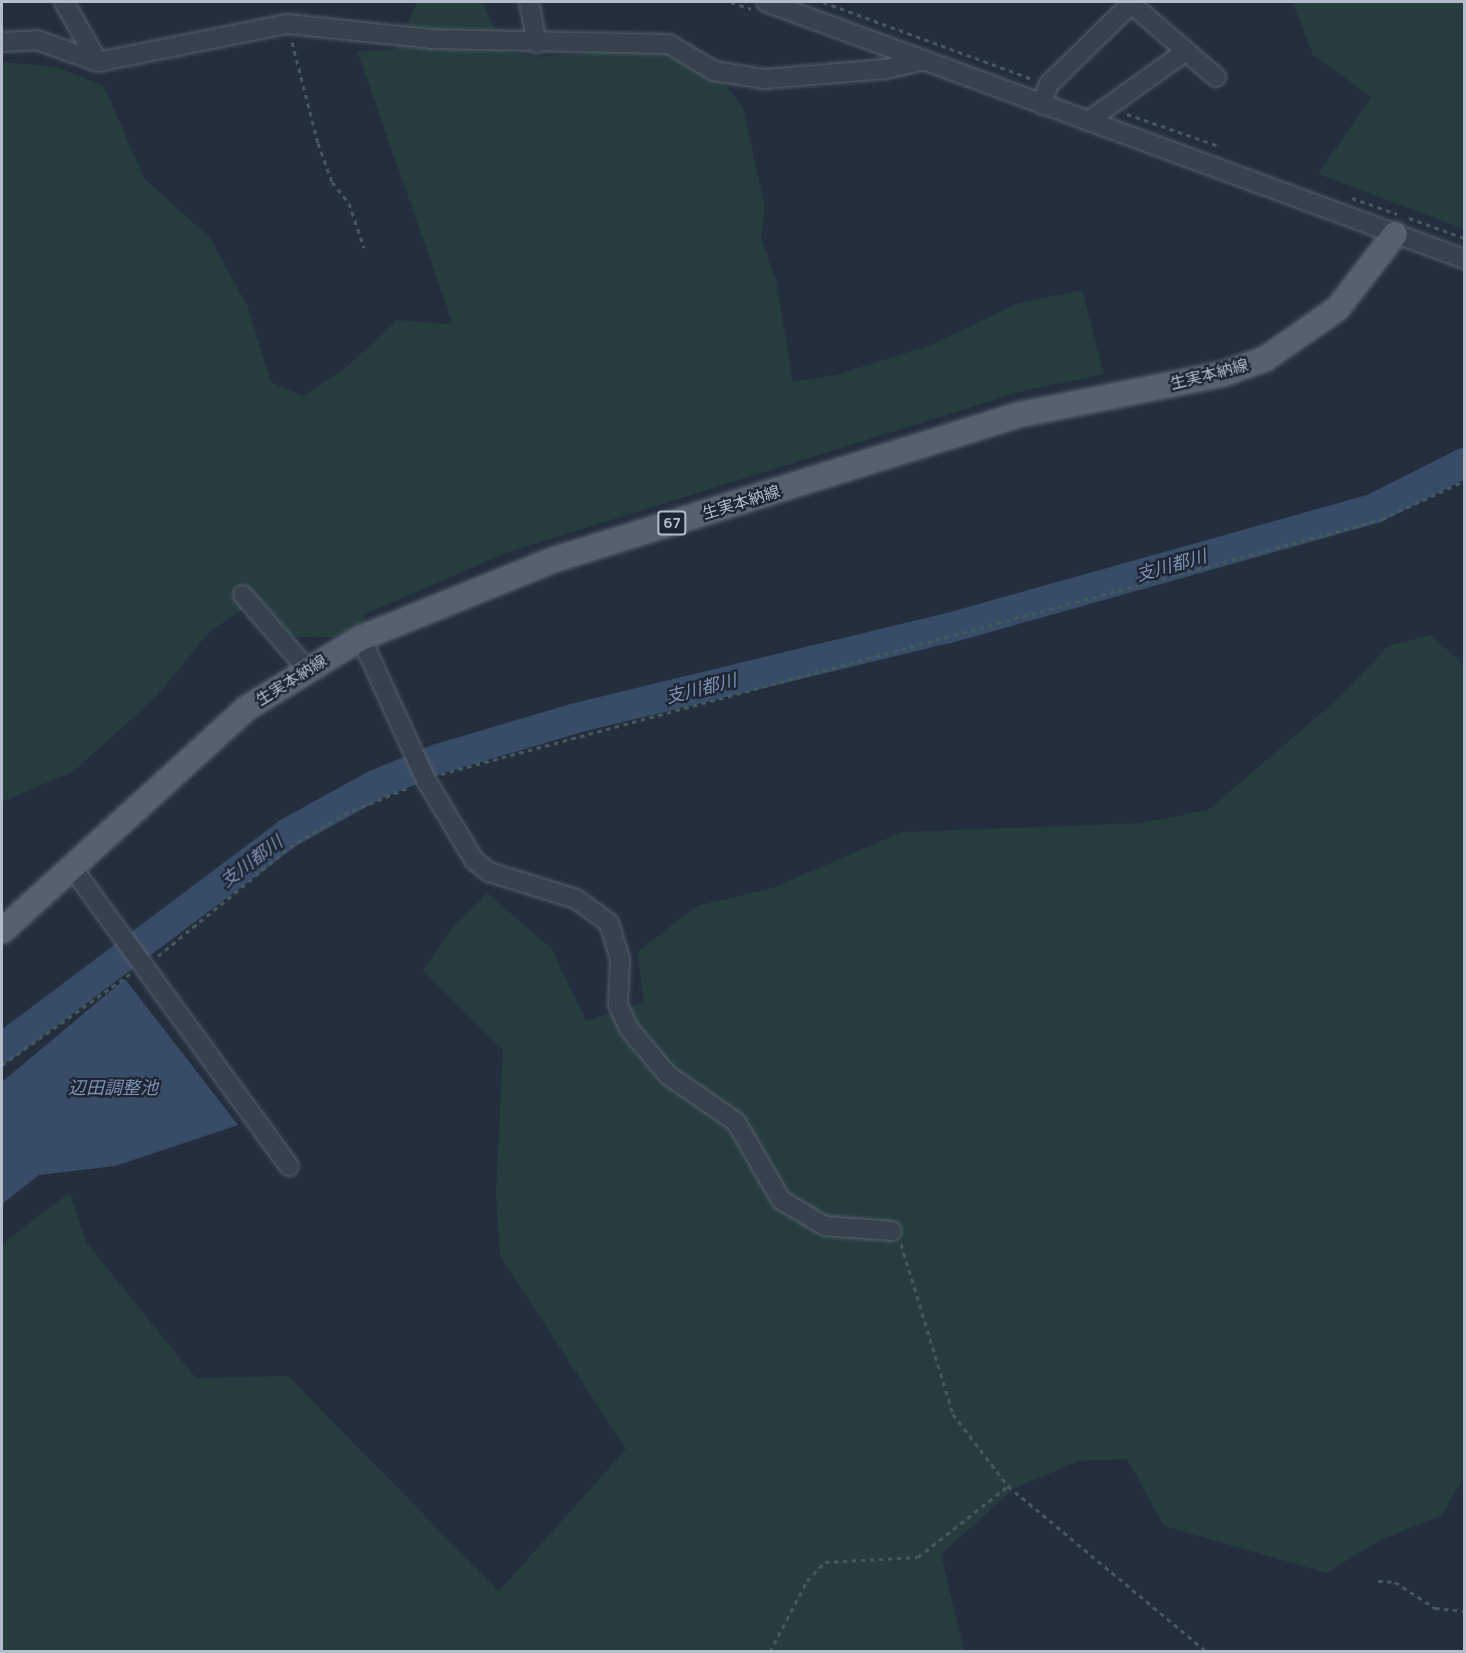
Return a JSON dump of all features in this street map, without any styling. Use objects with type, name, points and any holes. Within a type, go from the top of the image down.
[{"type":"main road","name":"生実本納線","points":[[2,932],[180,764],[306,668],[361,638],[553,560],[1023,414],[1223,374],[1265,359],[1338,308],[1395,234]]},
{"type":"street","points":[[64,2],[98,62]]},
{"type":"street","points":[[529,2],[537,43]]},
{"type":"street","points":[[766,2],[1088,122],[1464,257]]},
{"type":"street","points":[[1042,105],[1049,84],[1131,2],[1216,77]]},
{"type":"street","points":[[2,42],[37,40],[98,62],[287,24],[431,39],[669,44],[714,71],[765,78],[885,69],[922,61]]},
{"type":"street","points":[[1088,122],[1186,51]]},
{"type":"street","points":[[243,595],[306,668]]},
{"type":"street","points":[[361,638],[424,778],[474,860],[489,872],[576,899],[609,922],[620,959],[618,1005],[629,1029],[668,1075],[736,1122],[781,1200],[825,1226],[892,1231]]},
{"type":"street","points":[[71,866],[148,964],[289,1166]]},
{"type":"path","points":[[823,2],[1040,82]]},
{"type":"path","points":[[287,24],[318,143],[332,182],[349,203],[364,248]]},
{"type":"path","points":[[1120,111],[1219,146]]},
{"type":"path","points":[[2,1065],[148,964],[290,847],[344,814],[424,778],[491,757],[1382,519],[1464,481]]},
{"type":"path","points":[[892,1231],[910,1262],[953,1414],[1008,1486],[1207,1652]]},
{"type":"path","points":[[770,1652],[807,1581],[825,1562],[918,1557],[1008,1486]]},
{"type":"path","points":[[1378,1581],[1395,1582],[1435,1608],[1464,1611]]},
{"type":"green space","points":[[417,2],[483,2],[505,52],[539,57],[693,43],[743,107],[765,208],[761,238],[776,281],[793,382],[836,375],[931,345],[1018,303],[1082,290],[1104,374],[1019,392],[506,553],[363,615],[366,621],[338,637],[295,637],[275,626],[258,599],[209,632],[157,696],[74,771],[2,802],[2,62],[56,67],[104,86],[144,178],[210,238],[247,305],[271,382],[303,396],[348,366],[396,320],[453,324],[357,51],[396,49]]},
{"type":"green space","points":[[1464,2],[1464,229],[1318,174],[1371,97],[1313,55],[1293,3]]},
{"type":"green space","points":[[1432,635],[1464,666],[1464,1477],[1442,1515],[1378,1541],[1327,1573],[1164,1526],[1127,1459],[1079,1461],[1015,1488],[941,1554],[964,1651],[2,1651],[2,1244],[70,1192],[86,1242],[196,1378],[288,1376],[499,1591],[626,1449],[500,1256],[496,1194],[503,1050],[423,970],[455,924],[487,893],[552,949],[586,1021],[644,1002],[637,952],[697,906],[775,887],[902,832],[1143,823],[1208,810],[1339,698],[1388,646]]},
{"type":"water","name":"辺田調整池","points":[[125,979],[238,1125],[115,1166],[39,1175],[2,1204],[2,1082]]},
{"type":"waterway","name":"支川都川","points":[[2,1048],[288,833],[375,785],[438,759],[576,718],[949,628],[1375,508],[1464,463]]}]
